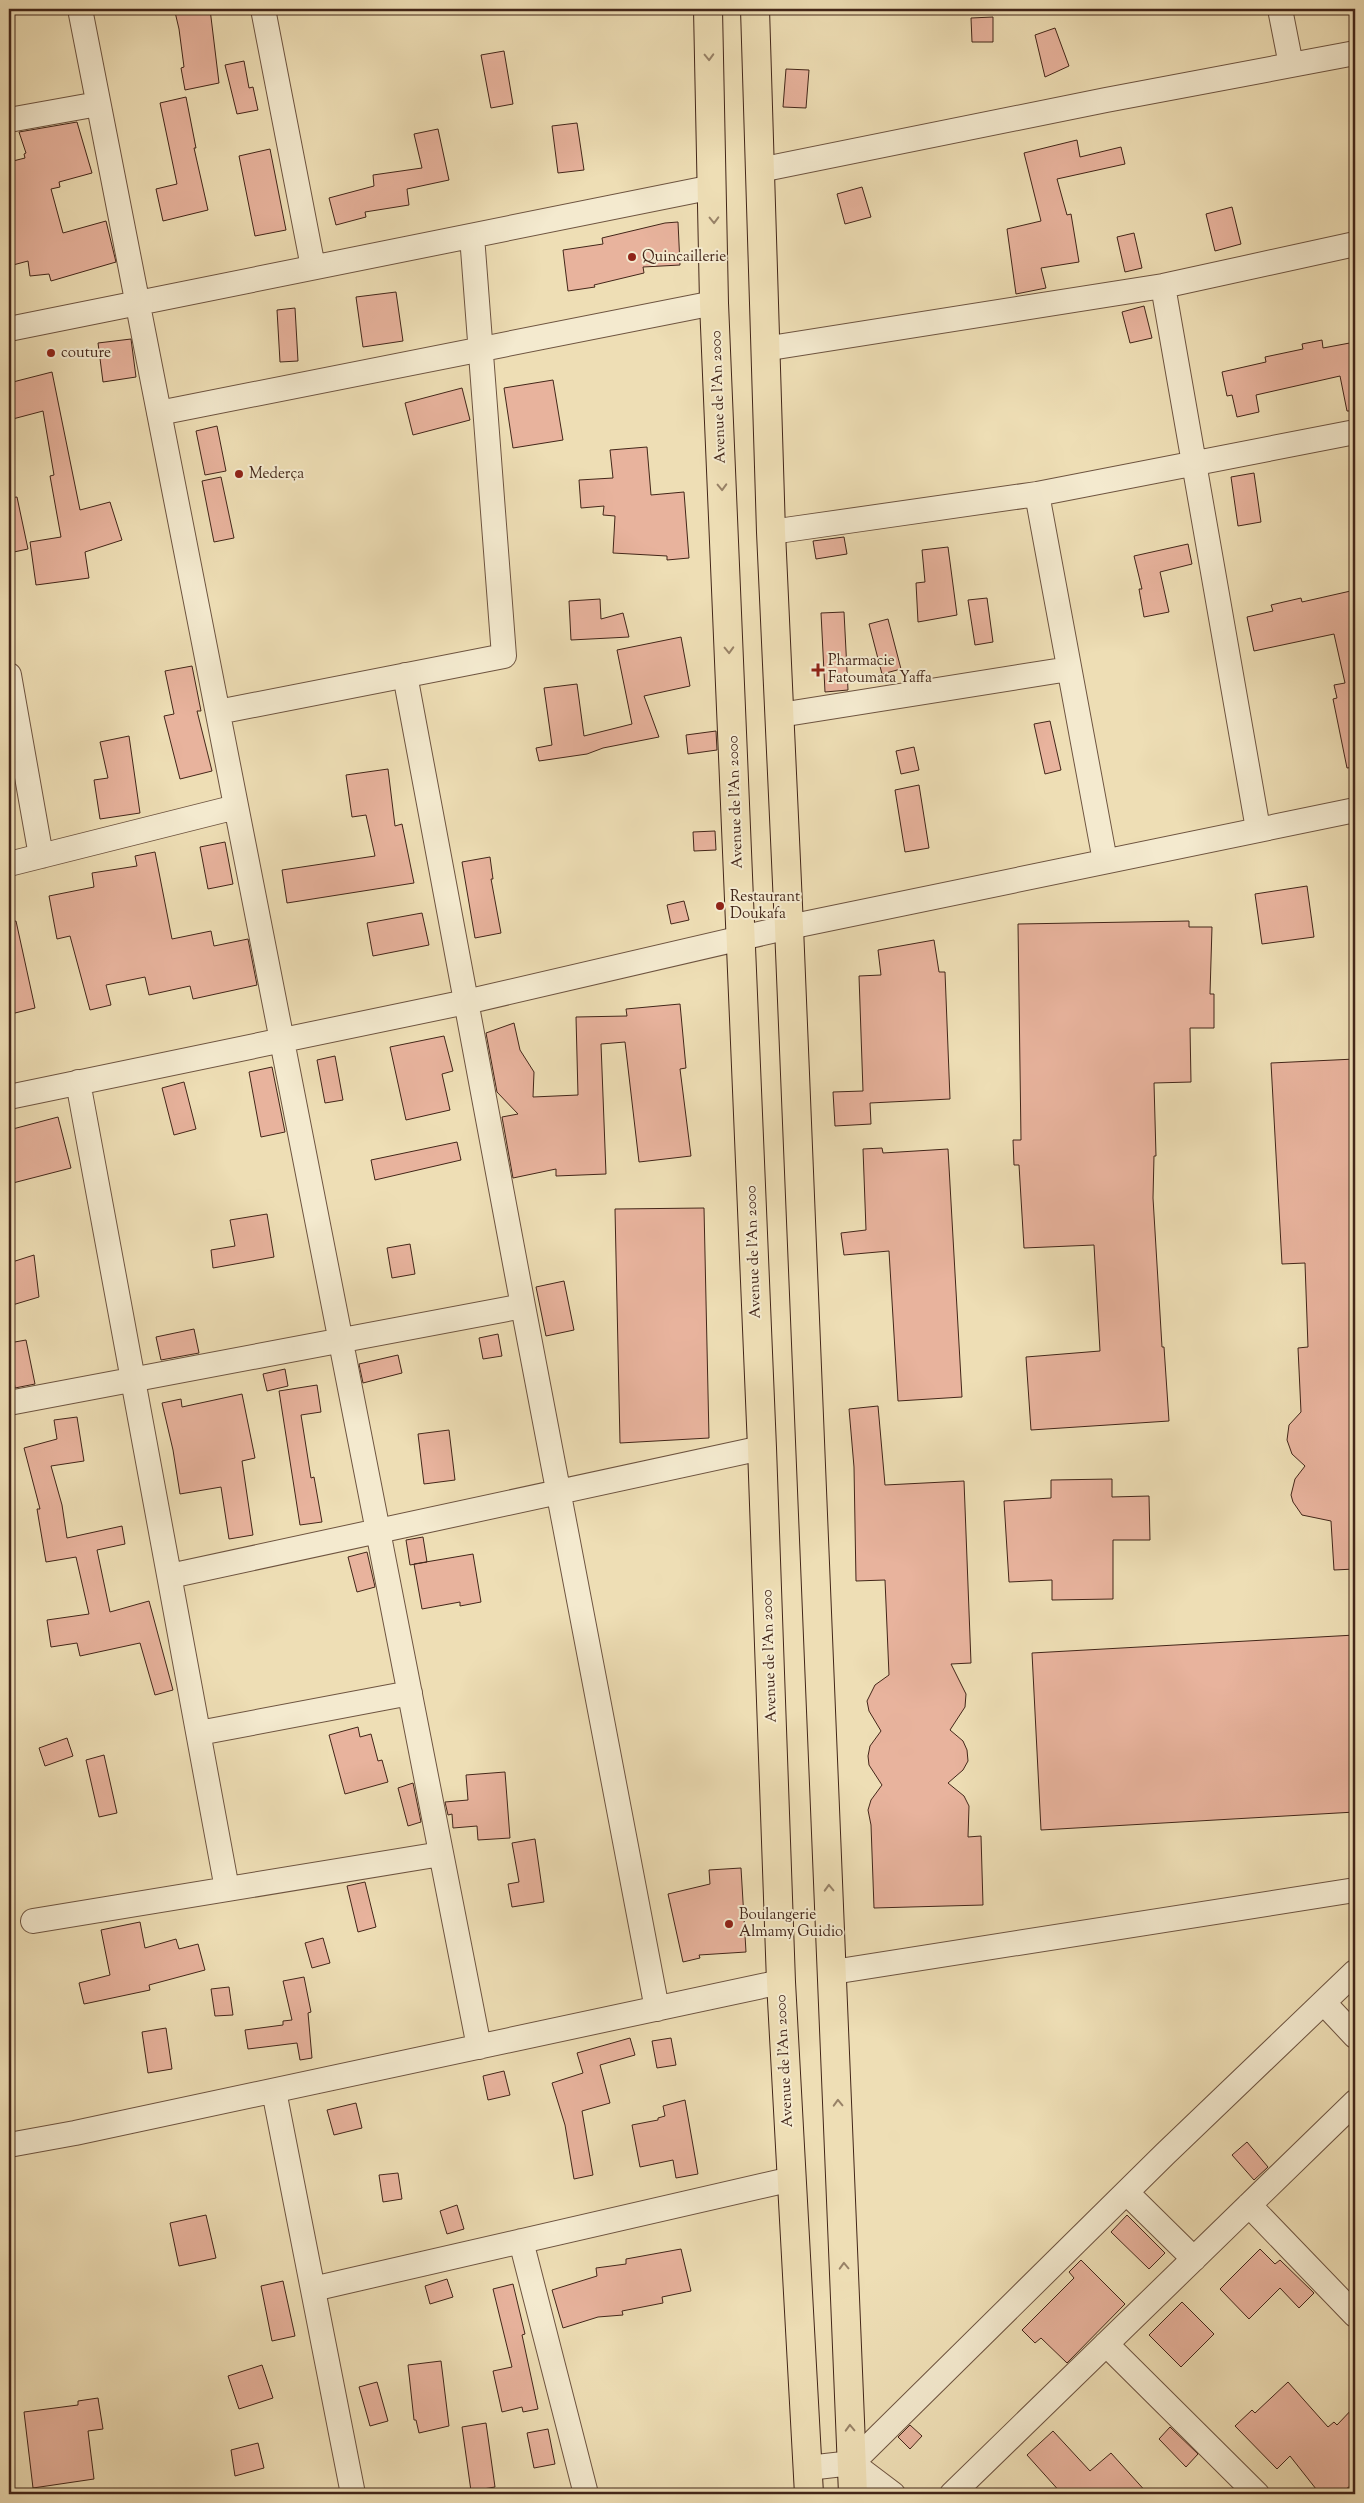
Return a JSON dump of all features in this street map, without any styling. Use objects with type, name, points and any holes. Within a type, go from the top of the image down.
[{"type":"main road","name":"Avenue de l'An 2000","points":[[708,9],[714,303],[742,938],[781,1982],[809,2494]]},
{"type":"main road","points":[[755,9],[771,532],[833,1972],[853,2494]]},
{"type":"street","points":[[80,9],[479,2047]]},
{"type":"street","points":[[263,9],[313,267]]},
{"type":"street","points":[[1280,9],[1291,65]]},
{"type":"street","points":[[760,170],[1355,53]]},
{"type":"street","points":[[9,120],[98,104]]},
{"type":"street","points":[[9,329],[713,187]]},
{"type":"street","points":[[218,712],[504,656],[472,236]]},
{"type":"street","points":[[764,349],[1163,286],[1355,244]]},
{"type":"street","points":[[1163,286],[1258,830]]},
{"type":"street","points":[[159,413],[714,303]]},
{"type":"street","points":[[771,532],[1037,494],[1355,432]]},
{"type":"street","points":[[1037,494],[1105,861]]},
{"type":"street","points":[[780,715],[1069,669]]},
{"type":"street","points":[[9,675],[41,856]]},
{"type":"street","points":[[405,675],[657,2009]]},
{"type":"street","points":[[9,864],[236,807]]},
{"type":"street","points":[[9,1097],[466,1002],[789,927],[1355,810]]},
{"type":"street","points":[[78,1082],[227,1889]]},
{"type":"street","points":[[9,1404],[523,1306]]},
{"type":"street","points":[[170,1576],[762,1448]]},
{"type":"street","points":[[199,1733],[410,1693]]},
{"type":"street","points":[[33,1921],[441,1854]]},
{"type":"street","points":[[833,1972],[1355,1890]]},
{"type":"street","points":[[808,2468],[852,2463],[1165,2154],[1355,1972]]},
{"type":"street","points":[[9,2145],[274,2091],[781,1982]]},
{"type":"street","points":[[1324,2003],[1355,2036]]},
{"type":"street","points":[[274,2091],[353,2494]]},
{"type":"street","points":[[952,2494],[1355,2102]]},
{"type":"street","points":[[313,2289],[792,2179]]},
{"type":"street","points":[[1127,2193],[1194,2259]]},
{"type":"street","points":[[1249,2205],[1355,2315]]},
{"type":"street","points":[[521,2241],[586,2494]]},
{"type":"street","points":[[1106,2344],[1246,2491]]},
{"type":"street","points":[[852,2463],[893,2494]]},
{"type":"building","points":[[186,9],[210,9],[219,83],[185,90],[181,68],[184,67],[175,12]]},
{"type":"building","points":[[993,17],[993,42],[972,42],[971,18]]},
{"type":"building","points":[[1055,28],[1069,66],[1045,77],[1035,35]]},
{"type":"building","points":[[504,51],[513,104],[491,108],[481,55]]},
{"type":"building","points":[[244,61],[249,88],[253,87],[258,110],[237,114],[225,65]]},
{"type":"building","points":[[786,69],[809,70],[806,108],[783,107]]},
{"type":"building","points":[[186,97],[196,148],[194,148],[208,210],[163,221],[156,189],[177,184],[160,103]]},
{"type":"building","points":[[77,122],[92,173],[59,182],[60,187],[51,189],[63,233],[106,221],[116,262],[51,281],[49,274],[30,276],[28,261],[13,265],[9,249],[9,162],[25,158],[24,154],[26,153],[19,132]]},
{"type":"building","points":[[577,123],[584,170],[558,173],[552,126]]},
{"type":"building","points":[[438,129],[449,180],[407,189],[409,205],[365,212],[366,217],[336,225],[329,198],[374,186],[373,175],[422,168],[414,134]]},
{"type":"building","points":[[1077,140],[1080,157],[1121,147],[1125,164],[1057,179],[1067,215],[1071,214],[1079,262],[1041,268],[1046,288],[1016,294],[1007,229],[1041,221],[1024,153]]},
{"type":"building","points":[[270,149],[286,230],[255,236],[239,156]]},
{"type":"building","points":[[862,187],[871,217],[845,224],[837,194]]},
{"type":"building","points":[[1232,207],[1241,244],[1215,251],[1206,214]]},
{"type":"building","points":[[678,222],[680,265],[643,267],[644,273],[594,285],[595,287],[568,291],[563,250],[603,244],[602,238],[665,223]]},
{"type":"building","points":[[1134,233],[1142,268],[1125,272],[1117,237]]},
{"type":"building","points":[[396,292],[403,341],[363,347],[356,297]]},
{"type":"building","points":[[1144,306],[1152,338],[1130,343],[1122,312]]},
{"type":"building","points":[[295,308],[298,361],[280,362],[277,310]]},
{"type":"building","points":[[131,339],[136,377],[103,382],[98,343]]},
{"type":"building","points":[[1322,340],[1323,348],[1355,342],[1355,411],[1347,411],[1340,376],[1256,395],[1259,412],[1237,417],[1232,395],[1227,396],[1222,372],[1266,362],[1265,357],[1303,349],[1302,344]]},
{"type":"building","points":[[52,372],[80,510],[110,502],[122,540],[85,552],[89,578],[36,585],[30,542],[61,537],[50,476],[54,475],[43,411],[9,420],[9,383]]},
{"type":"building","points":[[553,380],[563,440],[513,448],[504,388]]},
{"type":"building","points":[[462,388],[470,420],[413,435],[405,403]]},
{"type":"building","points":[[217,426],[226,471],[205,475],[196,431]]},
{"type":"building","points":[[647,447],[651,495],[684,492],[689,558],[667,560],[667,556],[613,553],[615,516],[603,515],[604,506],[581,508],[579,480],[613,478],[610,450]]},
{"type":"building","points":[[1254,473],[1261,522],[1238,526],[1231,477]]},
{"type":"building","points":[[221,477],[234,538],[214,542],[202,481]]},
{"type":"building","points":[[17,497],[28,549],[9,553],[9,498]]},
{"type":"building","points":[[844,537],[847,554],[816,559],[813,541]]},
{"type":"building","points":[[1188,544],[1192,564],[1160,572],[1169,612],[1144,617],[1139,589],[1142,589],[1134,556]]},
{"type":"building","points":[[948,547],[957,615],[918,622],[916,583],[925,582],[922,550]]},
{"type":"building","points":[[1355,590],[1355,767],[1347,768],[1333,699],[1337,698],[1334,685],[1345,683],[1334,634],[1254,651],[1247,617],[1273,611],[1271,605],[1301,598],[1302,602]]},
{"type":"building","points":[[987,598],[993,642],[975,645],[968,600]]},
{"type":"building","points":[[600,599],[601,619],[623,613],[629,637],[571,640],[569,601]]},
{"type":"building","points":[[844,612],[848,690],[825,692],[821,613]]},
{"type":"building","points":[[888,619],[901,669],[882,674],[869,624]]},
{"type":"building","points":[[681,637],[690,686],[644,696],[659,737],[603,748],[587,754],[539,761],[536,748],[552,745],[544,688],[577,684],[584,736],[632,724],[617,650]]},
{"type":"building","points":[[192,666],[201,711],[197,711],[212,771],[180,779],[164,716],[174,714],[165,671]]},
{"type":"building","points":[[1050,721],[1061,770],[1045,774],[1034,724]]},
{"type":"building","points":[[716,731],[717,750],[688,754],[686,735]]},
{"type":"building","points":[[129,736],[140,813],[100,819],[94,780],[108,778],[100,742]]},
{"type":"building","points":[[914,747],[919,770],[901,774],[896,751]]},
{"type":"building","points":[[388,769],[395,826],[402,824],[414,883],[287,903],[282,870],[375,856],[366,815],[352,817],[346,775]]},
{"type":"building","points":[[919,785],[929,848],[905,852],[895,790]]},
{"type":"building","points":[[715,831],[716,850],[694,851],[693,832]]},
{"type":"building","points":[[225,842],[233,884],[208,889],[200,847]]},
{"type":"building","points":[[155,852],[172,939],[211,931],[214,946],[248,939],[257,985],[193,999],[190,986],[149,995],[145,977],[106,985],[111,1005],[90,1010],[70,936],[57,939],[49,896],[94,887],[92,873],[137,866],[135,856]]},
{"type":"building","points":[[490,857],[493,879],[491,879],[501,933],[475,938],[462,862]]},
{"type":"building","points":[[1307,886],[1314,937],[1262,944],[1255,894]]},
{"type":"building","points":[[684,901],[689,920],[671,924],[667,905]]},
{"type":"building","points":[[422,913],[429,945],[373,956],[367,923]]},
{"type":"building","points":[[16,921],[35,1008],[11,1014],[9,1004],[9,922]]},
{"type":"building","points":[[1189,921],[1189,927],[1212,927],[1210,994],[1214,994],[1214,1028],[1190,1028],[1191,1082],[1154,1083],[1156,1156],[1154,1156],[1153,1198],[1162,1347],[1164,1347],[1169,1421],[1031,1430],[1026,1357],[1100,1351],[1094,1245],[1024,1248],[1019,1165],[1014,1165],[1013,1140],[1021,1140],[1018,924]]},
{"type":"building","points":[[934,940],[939,972],[945,972],[950,1099],[870,1103],[871,1124],[835,1126],[833,1092],[863,1091],[859,976],[881,975],[878,950]]},
{"type":"building","points":[[680,1004],[686,1068],[680,1069],[691,1156],[639,1162],[625,1042],[601,1044],[606,1174],[556,1176],[556,1169],[513,1178],[502,1117],[518,1114],[497,1092],[486,1033],[514,1023],[520,1050],[534,1072],[533,1097],[578,1095],[576,1017],[627,1016],[626,1009]]},
{"type":"building","points":[[444,1036],[453,1071],[442,1074],[450,1110],[406,1120],[390,1047]]},
{"type":"building","points":[[335,1056],[343,1100],[325,1103],[317,1060]]},
{"type":"building","points":[[1355,1059],[1355,1569],[1334,1570],[1331,1521],[1302,1515],[1293,1502],[1291,1495],[1295,1479],[1305,1466],[1292,1454],[1287,1440],[1289,1425],[1301,1412],[1298,1348],[1308,1347],[1305,1263],[1282,1264],[1271,1063]]},
{"type":"building","points":[[272,1067],[285,1132],[261,1137],[249,1072]]},
{"type":"building","points":[[184,1082],[196,1129],[174,1135],[162,1088]]},
{"type":"building","points":[[58,1117],[71,1168],[9,1184],[9,1130]]},
{"type":"building","points":[[457,1142],[461,1160],[375,1180],[371,1160]]},
{"type":"building","points":[[882,1148],[883,1153],[948,1149],[962,1397],[898,1401],[889,1251],[844,1255],[841,1233],[866,1230],[863,1149]]},
{"type":"building","points":[[704,1208],[709,1438],[620,1443],[615,1209]]},
{"type":"building","points":[[267,1214],[274,1257],[213,1268],[211,1250],[235,1246],[230,1220]]},
{"type":"building","points":[[410,1244],[415,1274],[392,1278],[387,1248]]},
{"type":"building","points":[[34,1255],[39,1297],[9,1306],[9,1263]]},
{"type":"building","points":[[564,1281],[574,1330],[546,1336],[536,1287]]},
{"type":"building","points":[[194,1329],[199,1353],[161,1360],[156,1337]]},
{"type":"building","points":[[498,1334],[502,1356],[483,1359],[479,1338]]},
{"type":"building","points":[[26,1340],[35,1384],[15,1388],[9,1343]]},
{"type":"building","points":[[398,1355],[402,1373],[363,1383],[359,1364]]},
{"type":"building","points":[[285,1369],[288,1386],[267,1391],[263,1374]]},
{"type":"building","points":[[317,1385],[321,1412],[301,1415],[311,1478],[314,1477],[322,1522],[300,1525],[279,1391]]},
{"type":"building","points":[[242,1394],[255,1458],[242,1461],[253,1535],[229,1539],[221,1487],[180,1494],[173,1450],[162,1403],[181,1399],[182,1407]]},
{"type":"building","points":[[878,1406],[885,1485],[964,1481],[971,1663],[951,1664],[966,1694],[965,1707],[950,1730],[963,1741],[967,1750],[968,1761],[963,1770],[948,1783],[964,1796],[969,1806],[968,1837],[981,1836],[983,1905],[874,1908],[871,1825],[868,1810],[871,1800],[882,1785],[869,1765],[868,1756],[870,1746],[881,1731],[869,1711],[867,1701],[875,1685],[889,1675],[885,1580],[856,1581],[854,1467],[849,1409]]},
{"type":"building","points":[[77,1417],[84,1461],[51,1466],[62,1505],[67,1538],[122,1526],[125,1544],[97,1550],[110,1612],[149,1601],[173,1690],[155,1695],[140,1643],[80,1656],[77,1643],[51,1647],[47,1620],[89,1614],[76,1557],[46,1562],[37,1509],[40,1509],[24,1448],[57,1439],[54,1420]]},
{"type":"building","points":[[449,1430],[455,1480],[424,1484],[418,1434]]},
{"type":"building","points":[[1112,1479],[1112,1497],[1149,1496],[1150,1540],[1113,1540],[1113,1599],[1052,1600],[1052,1580],[1009,1582],[1004,1501],[1051,1498],[1051,1480]]},
{"type":"building","points":[[423,1537],[427,1562],[410,1565],[406,1540]]},
{"type":"building","points":[[367,1552],[375,1587],[357,1592],[348,1557]]},
{"type":"building","points":[[473,1554],[481,1602],[460,1606],[460,1602],[422,1609],[414,1564]]},
{"type":"building","points":[[1355,1635],[1355,1812],[1041,1830],[1032,1653]]},
{"type":"building","points":[[358,1727],[360,1737],[371,1734],[378,1761],[382,1760],[388,1782],[345,1794],[329,1735]]},
{"type":"building","points":[[67,1738],[73,1756],[45,1766],[39,1748]]},
{"type":"building","points":[[104,1755],[117,1813],[99,1817],[86,1760]]},
{"type":"building","points":[[505,1772],[510,1838],[478,1840],[477,1826],[453,1828],[452,1814],[448,1815],[445,1802],[468,1800],[466,1775]]},
{"type":"building","points":[[413,1783],[421,1822],[408,1826],[398,1788]]},
{"type":"building","points":[[535,1839],[544,1902],[512,1907],[508,1884],[519,1882],[512,1843]]},
{"type":"building","points":[[741,1868],[746,1952],[699,1955],[700,1958],[683,1962],[668,1894],[710,1884],[709,1870]]},
{"type":"building","points":[[365,1882],[376,1927],[358,1932],[347,1886]]},
{"type":"building","points":[[140,1922],[145,1948],[176,1939],[179,1949],[198,1944],[205,1970],[149,1985],[150,1990],[84,2004],[79,1983],[110,1975],[101,1930]]},
{"type":"building","points":[[323,1938],[330,1963],[312,1968],[305,1943]]},
{"type":"building","points":[[304,1977],[311,2012],[308,2013],[312,2058],[300,2060],[297,2043],[248,2049],[245,2030],[283,2025],[283,2021],[292,2020],[283,1981]]},
{"type":"building","points":[[229,1987],[233,2015],[215,2016],[211,1989]]},
{"type":"building","points":[[166,2028],[172,2069],[148,2073],[142,2032]]},
{"type":"building","points":[[630,2038],[635,2055],[600,2065],[610,2103],[582,2111],[593,2175],[574,2179],[565,2125],[552,2083],[583,2073],[577,2053]]},
{"type":"building","points":[[671,2038],[676,2065],[657,2068],[652,2041]]},
{"type":"building","points":[[504,2071],[510,2095],[488,2100],[483,2076]]},
{"type":"building","points":[[685,2100],[698,2174],[676,2178],[673,2160],[640,2167],[632,2125],[658,2120],[658,2118],[665,2116],[663,2106]]},
{"type":"building","points":[[356,2103],[362,2128],[334,2135],[327,2110]]},
{"type":"building","points":[[1247,2142],[1268,2167],[1254,2180],[1232,2155]]},
{"type":"building","points":[[398,2173],[402,2199],[383,2202],[379,2175]]},
{"type":"building","points":[[457,2205],[464,2229],[447,2234],[440,2211]]},
{"type":"building","points":[[206,2215],[216,2258],[179,2266],[170,2223]]},
{"type":"building","points":[[1127,2215],[1165,2253],[1149,2269],[1111,2232]]},
{"type":"building","points":[[681,2249],[691,2291],[662,2297],[663,2303],[622,2311],[623,2315],[598,2317],[563,2328],[552,2290],[597,2276],[596,2268],[626,2264],[626,2259]]},
{"type":"building","points":[[1260,2249],[1275,2264],[1280,2260],[1314,2293],[1299,2308],[1280,2288],[1249,2319],[1220,2289]]},
{"type":"building","points":[[1081,2260],[1125,2304],[1067,2363],[1041,2338],[1035,2343],[1022,2330],[1074,2278],[1069,2272]]},
{"type":"building","points":[[447,2279],[453,2297],[430,2304],[425,2286]]},
{"type":"building","points":[[283,2281],[295,2336],[272,2341],[261,2286]]},
{"type":"building","points":[[513,2284],[525,2334],[522,2335],[538,2409],[523,2412],[522,2407],[502,2412],[493,2371],[512,2367],[493,2289]]},
{"type":"building","points":[[1182,2302],[1214,2334],[1181,2367],[1149,2335]]},
{"type":"building","points":[[441,2361],[449,2426],[419,2433],[416,2420],[414,2420],[408,2365]]},
{"type":"building","points":[[262,2365],[273,2398],[239,2409],[228,2376]]},
{"type":"building","points":[[377,2382],[388,2421],[370,2426],[359,2387]]},
{"type":"building","points":[[1288,2382],[1328,2427],[1334,2422],[1337,2425],[1355,2406],[1355,2482],[1340,2494],[1320,2494],[1290,2456],[1277,2469],[1235,2426],[1252,2410],[1255,2413]]},
{"type":"building","points":[[98,2398],[103,2429],[88,2431],[94,2479],[33,2488],[24,2412],[78,2405],[78,2401]]},
{"type":"building","points":[[486,2423],[495,2487],[471,2491],[462,2427]]},
{"type":"building","points":[[910,2425],[922,2436],[910,2449],[898,2437]]},
{"type":"building","points":[[1170,2427],[1198,2454],[1186,2467],[1159,2439]]},
{"type":"building","points":[[548,2429],[555,2464],[534,2468],[527,2433]]},
{"type":"building","points":[[1053,2431],[1090,2471],[1111,2453],[1148,2494],[1062,2494],[1027,2455]]},
{"type":"building","points":[[258,2443],[264,2468],[235,2476],[231,2450]]},
{"type":"place","name":"Quincaillerie","points":[[632,257]]},
{"type":"place","name":"couture","points":[[51,353]]},
{"type":"place","name":"Mederça","points":[[239,474]]},
{"type":"place","name":"Pharmacie Fatoumata Yaffa","points":[[818,670]]},
{"type":"place","name":"Restaurant Doukafa","points":[[720,906]]},
{"type":"place","name":"Boulangerie Almamy Guidio","points":[[729,1924]]}]
